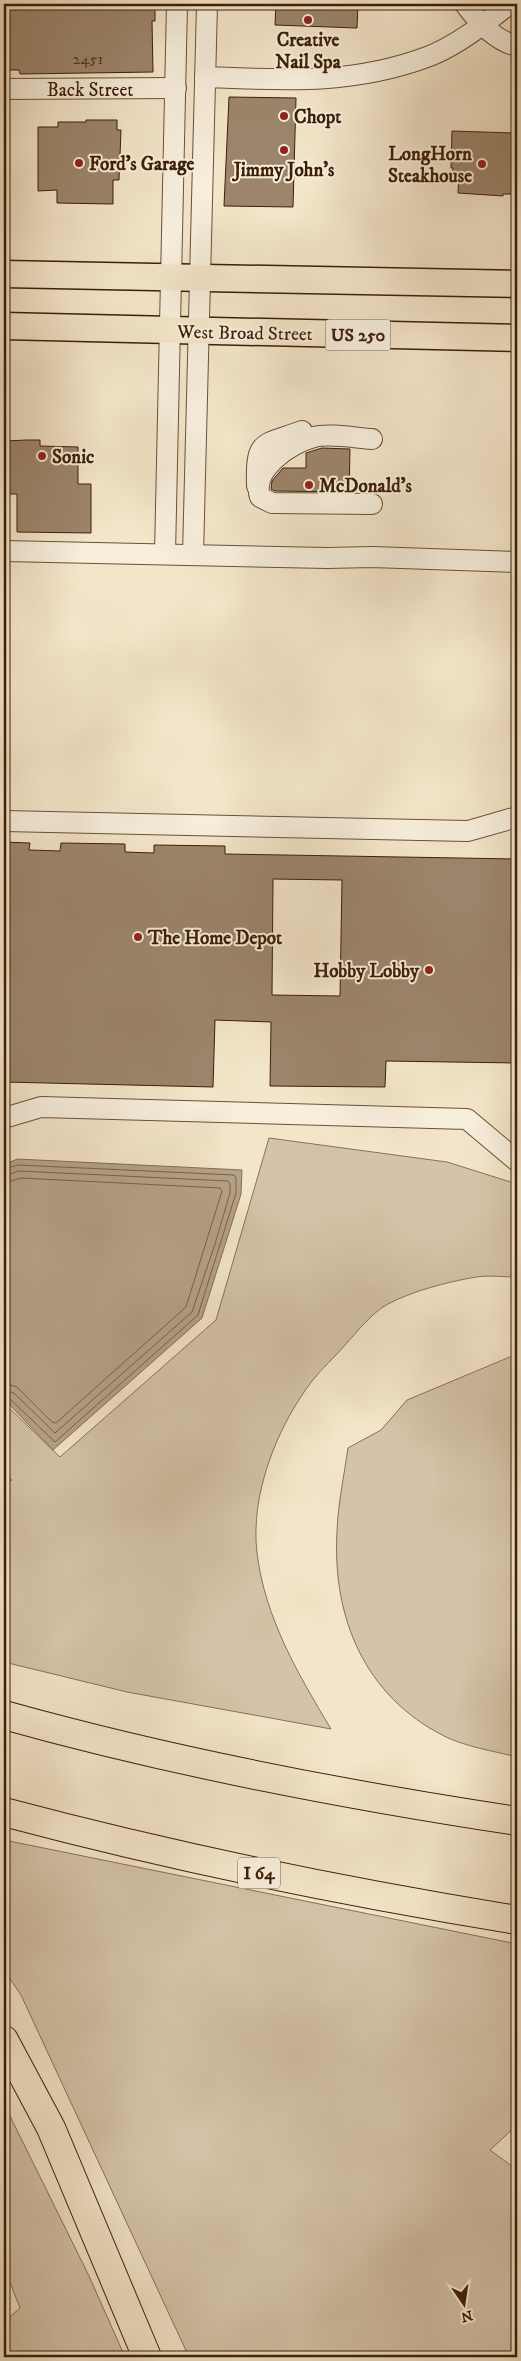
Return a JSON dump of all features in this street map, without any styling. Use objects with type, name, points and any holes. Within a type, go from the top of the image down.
[{"type":"highway","points":[[4,1715],[234,1770],[397,1802],[517,1821]]},
{"type":"highway","name":"I 64","points":[[4,1812],[201,1861],[350,1891],[517,1920]]},
{"type":"highway","points":[[4,2040],[51,2128],[147,2357]]},
{"type":"main road","points":[[4,274],[517,284]]},
{"type":"main road","name":"West Broad Street","points":[[4,326],[517,338]]},
{"type":"street","points":[[164,554],[177,4]]},
{"type":"street","points":[[193,555],[207,4]]},
{"type":"street","points":[[465,4],[482,25],[495,37],[517,46]]},
{"type":"street","points":[[205,77],[328,80],[389,69],[428,57],[482,25],[509,4]]},
{"type":"street","name":"Back Street","points":[[4,89],[176,88]]},
{"type":"street","points":[[372,439],[315,437],[290,448],[273,462],[260,476],[257,487],[260,497],[272,503],[372,504]]},
{"type":"street","points":[[4,551],[517,562]]},
{"type":"street","points":[[4,821],[468,831],[517,817]]},
{"type":"street","points":[[4,1118],[42,1107],[467,1119],[517,1161]]},
{"type":"shaded area","points":[[269,1138],[447,1162],[517,1184],[517,1277],[481,1276],[453,1282],[407,1295],[380,1309],[312,1381],[288,1419],[277,1440],[269,1462],[262,1485],[256,1531],[261,1577],[275,1623],[285,1645],[331,1729],[127,1692],[4,1662],[4,1484],[12,1480],[4,1474],[4,1403],[60,1457],[216,1320]]},
{"type":"shaded area","points":[[517,1354],[517,1757],[471,1746],[444,1736],[417,1719],[393,1699],[374,1676],[359,1651],[348,1624],[341,1594],[337,1563],[337,1531],[348,1448],[381,1430],[407,1400]]},
{"type":"shaded area","points":[[4,1840],[517,1944],[517,2125],[490,2150],[517,2170],[517,2357],[189,2357],[21,1995],[4,1970]]},
{"type":"shaded area","points":[[4,2104],[89,2276],[125,2357],[4,2357],[4,2322],[20,2308],[4,2267]]},
{"type":"water","points":[[17,1159],[242,1170],[241,1194],[202,1318],[53,1450],[4,1399],[4,1165]]},
{"type":"building","points":[[4,4],[155,4],[155,21],[152,21],[153,72],[20,74],[19,70],[4,70]]},
{"type":"building","points":[[276,4],[358,4],[357,28],[275,25]]},
{"type":"building","points":[[229,97],[296,98],[293,207],[224,206]]},
{"type":"building","name":"Ford's Garage","points":[[86,120],[117,120],[117,130],[121,130],[119,180],[113,180],[113,204],[57,203],[57,190],[38,191],[38,127],[58,127],[58,122],[86,122]]},
{"type":"building","name":"LongHorn Steakhouse","points":[[452,131],[513,133],[515,135],[512,194],[503,194],[503,196],[458,193],[459,174],[453,174],[453,168],[451,168]]},
{"type":"building","points":[[40,440],[40,446],[78,447],[78,484],[91,484],[91,533],[17,532],[17,494],[9,494],[9,465],[5,465],[6,441]]},
{"type":"building","name":"McDonald's","points":[[322,448],[350,449],[349,492],[275,491],[271,489],[272,481],[283,468],[306,468],[306,453]]},
{"type":"building","points":[[4,842],[30,843],[29,850],[60,851],[61,843],[125,844],[125,852],[154,853],[154,845],[225,846],[225,854],[517,859],[517,1063],[386,1061],[385,1087],[270,1086],[271,1022],[215,1020],[213,1087],[4,1082]],"holes":[[[273,879],[342,880],[340,996],[272,995]]]},
{"type":"place","name":"Creative Nail Spa","points":[[308,20]]},
{"type":"place","name":"Chopt","points":[[284,116]]},
{"type":"place","name":"Jimmy John's","points":[[284,150]]},
{"type":"place","name":"Ford's Garage","points":[[79,163]]},
{"type":"place","name":"LongHorn Steakhouse","points":[[482,164]]},
{"type":"place","name":"Sonic","points":[[42,456]]},
{"type":"place","name":"McDonald's","points":[[309,485]]},
{"type":"place","name":"The Home Depot","points":[[138,937]]},
{"type":"place","name":"Hobby Lobby","points":[[429,970]]}]
